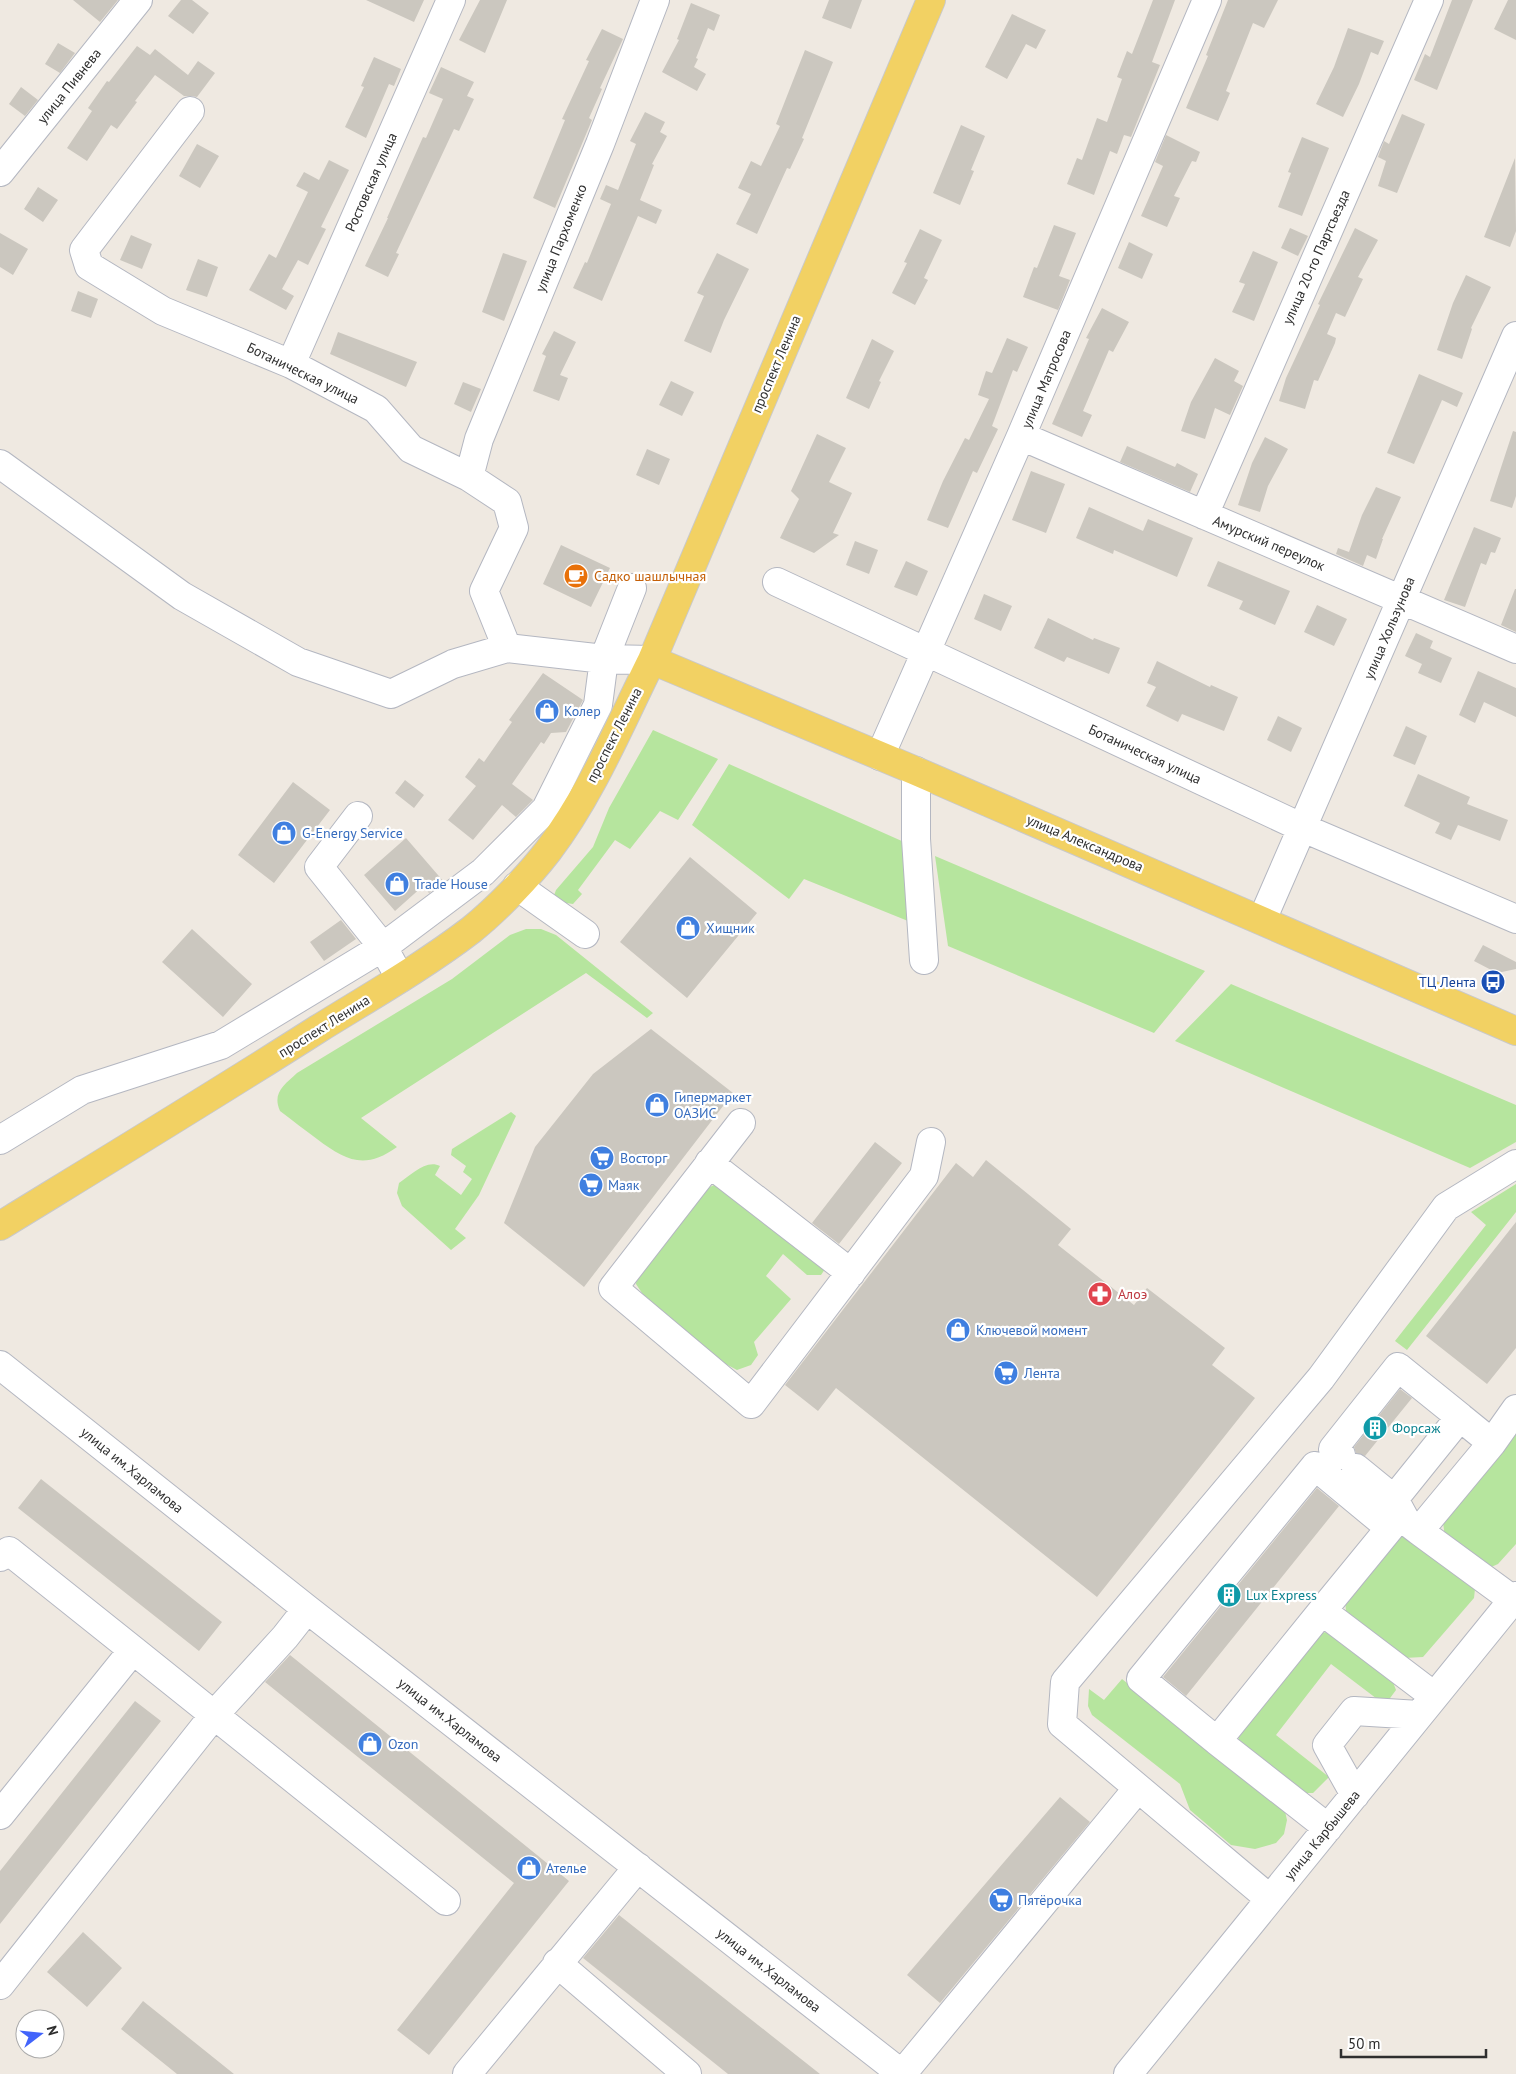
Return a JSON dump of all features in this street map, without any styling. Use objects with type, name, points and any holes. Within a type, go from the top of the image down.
[{"type":"main road","name":"проспект Ленина","points":[[0,1226],[230,1085],[400,978],[471,930],[510,893],[548,851],[577,807],[652,660],[932,0]]},
{"type":"main road","name":"улица Александрова","points":[[652,660],[916,771],[1516,1031]]},
{"type":"street","name":"улица Пивнева","points":[[0,172],[138,0]]},
{"type":"street","name":"Ростовская улица","points":[[291,364],[451,0]]},
{"type":"street","name":"улица Пархоменко","points":[[469,477],[479,438],[600,144],[655,0]]},
{"type":"street","name":"улица Матросова","points":[[880,756],[1021,436],[1207,0]]},
{"type":"street","name":"улица 20-го Партсъезда","points":[[1204,515],[1429,0]]},
{"type":"street","name":"Ботаническая улица","points":[[190,111],[84,250],[89,266],[163,311],[291,364],[376,409],[411,449],[469,477],[507,502],[514,528],[484,591],[507,648]]},
{"type":"street","name":"улица Хользунова","points":[[1262,920],[1516,336]]},
{"type":"street","name":"Амурский переулок","points":[[1021,436],[1516,649]]},
{"type":"street","points":[[0,464],[182,596],[298,662],[391,694],[452,664],[507,648],[604,660],[652,660]]},
{"type":"street","name":"Ботаническая улица","points":[[777,582],[1303,828],[1516,919]]},
{"type":"street","points":[[0,1140],[82,1090],[220,1045],[383,947],[483,872],[546,809],[598,705],[604,660],[632,588]]},
{"type":"street","points":[[916,771],[916,838],[924,960]]},
{"type":"street","points":[[358,816],[319,867],[383,947],[400,978]]},
{"type":"street","points":[[483,872],[510,893],[585,934]]},
{"type":"street","points":[[741,1123],[613,1288],[751,1404],[924,1176],[931,1142]]},
{"type":"street","points":[[709,1163],[851,1273]]},
{"type":"street","points":[[1270,1899],[1062,1724],[1065,1682],[1321,1378],[1446,1207],[1516,1164]]},
{"type":"street","points":[[1492,1443],[1398,1367],[1333,1449],[1394,1499],[1406,1521],[1514,1598]]},
{"type":"street","name":"улица им.Харламова","points":[[1,1368],[902,2074]]},
{"type":"street","points":[[1419,1531],[1492,1443],[1516,1410]]},
{"type":"street","points":[[1394,1499],[1460,1417]]},
{"type":"street","points":[[1216,1741],[1390,1528],[1315,1466],[1141,1679],[1216,1741],[1328,1828]]},
{"type":"street","points":[[4,1554],[133,1650],[446,1901]]},
{"type":"street","name":"улица Карбышева","points":[[1128,2074],[1514,1598]]},
{"type":"street","points":[[0,1985],[214,1715],[285,1637],[307,1609]]},
{"type":"street","points":[[1322,1612],[1426,1706]]},
{"type":"street","points":[[0,1815],[133,1650]]},
{"type":"street","points":[[1355,1795],[1327,1745],[1354,1711],[1426,1706]]},
{"type":"street","points":[[902,2074],[1138,1788]]},
{"type":"street","points":[[467,2074],[638,1867]]},
{"type":"street","points":[[557,1963],[687,2074]]},
{"type":"green space","points":[[653,730],[718,759],[678,820],[660,811],[630,849],[615,840],[578,890],[582,894],[573,904],[559,902],[553,898],[556,890],[593,847],[609,808]]},
{"type":"green space","points":[[729,764],[904,842],[908,921],[804,879],[789,899],[692,825]]},
{"type":"green space","points":[[935,856],[1205,971],[1154,1033],[948,946]]},
{"type":"green space","points":[[526,929],[541,929],[556,935],[653,1013],[647,1018],[586,973],[361,1118],[397,1147],[375,1159],[356,1160],[337,1153],[280,1111],[277,1099],[278,1094],[297,1073],[452,979],[510,935]]},
{"type":"green space","points":[[1231,984],[1516,1105],[1516,1142],[1470,1168],[1175,1041]]},
{"type":"green space","points":[[511,1112],[516,1116],[479,1195],[455,1229],[466,1238],[451,1250],[402,1206],[397,1193],[399,1183],[424,1166],[435,1164],[440,1166],[435,1175],[461,1195],[472,1179],[463,1172],[466,1166],[451,1155],[452,1149]]},
{"type":"green space","points":[[716,1184],[827,1266],[821,1275],[807,1275],[783,1254],[766,1276],[791,1299],[754,1342],[758,1355],[751,1365],[737,1370],[718,1360],[646,1299],[636,1284],[638,1264],[698,1193]]},
{"type":"green space","points":[[1516,1184],[1516,1212],[1407,1350],[1395,1341],[1486,1225],[1471,1212]]},
{"type":"green space","points":[[1516,1434],[1516,1544],[1498,1564],[1489,1568],[1445,1538],[1443,1522]]},
{"type":"green space","points":[[1404,1526],[1475,1589],[1474,1598],[1423,1657],[1404,1658],[1346,1612],[1345,1598]]},
{"type":"green space","points":[[1328,1632],[1391,1677],[1396,1690],[1385,1705],[1331,1664],[1276,1735],[1329,1777],[1313,1793],[1304,1793],[1240,1745],[1237,1731],[1318,1633]]},
{"type":"green space","points":[[1122,1679],[1284,1807],[1287,1820],[1284,1834],[1276,1843],[1255,1849],[1231,1845],[1190,1810],[1180,1784],[1092,1715],[1088,1706],[1089,1689],[1104,1700]]},
{"type":"building","points":[[73,0],[118,0],[100,22]]},
{"type":"building","points":[[181,0],[192,0],[209,13],[193,34],[168,16]]},
{"type":"building","points":[[366,0],[424,0],[414,22]]},
{"type":"building","points":[[480,0],[507,0],[485,53],[459,40]]},
{"type":"building","points":[[829,0],[862,0],[851,29],[822,18]]},
{"type":"building","points":[[1153,0],[1175,0],[1152,62],[1160,65],[1131,137],[1124,135],[1117,154],[1110,151],[1094,195],[1067,184],[1077,158],[1082,160],[1097,118],[1107,122],[1122,79],[1117,77],[1127,51],[1132,54]]},
{"type":"building","points":[[1228,0],[1278,0],[1264,28],[1253,23],[1226,91],[1230,93],[1218,121],[1186,108],[1208,56],[1206,55]]},
{"type":"building","points":[[1452,0],[1473,0],[1437,90],[1414,80],[1425,54],[1430,57]]},
{"type":"building","points":[[1508,0],[1516,0],[1516,40],[1494,29]]},
{"type":"building","points":[[691,3],[720,15],[714,31],[708,28],[696,58],[698,59],[694,67],[706,74],[697,91],[662,72],[679,40],[677,39]]},
{"type":"building","points":[[1012,14],[1046,30],[1036,49],[1026,44],[1007,79],[985,67]]},
{"type":"building","points":[[1348,28],[1384,41],[1378,55],[1371,52],[1359,84],[1343,117],[1316,104],[1334,67]]},
{"type":"building","points":[[602,29],[623,39],[600,88],[602,89],[589,118],[592,120],[555,208],[533,198],[565,120],[562,119],[589,61],[586,60]]},
{"type":"building","points":[[58,43],[75,53],[60,73],[45,64]]},
{"type":"building","points":[[137,46],[150,55],[155,49],[188,75],[198,61],[215,73],[197,97],[184,96],[155,75],[117,129],[111,125],[87,161],[67,148],[92,111],[88,108],[107,81],[109,82]]},
{"type":"building","points":[[805,50],[833,62],[802,138],[804,139],[790,169],[787,168],[757,234],[736,224],[751,194],[738,188],[751,161],[761,166],[780,126],[776,124]]},
{"type":"building","points":[[374,57],[401,69],[394,86],[389,84],[366,138],[345,127],[364,87],[361,86]]},
{"type":"building","points":[[441,67],[474,82],[467,96],[474,99],[459,131],[454,129],[396,253],[399,254],[388,277],[365,266],[423,137],[426,138],[443,99],[429,93]]},
{"type":"building","points":[[21,87],[38,100],[25,116],[9,104]]},
{"type":"building","points":[[645,112],[665,122],[660,132],[667,136],[652,164],[654,165],[640,200],[662,210],[656,224],[638,216],[602,301],[573,288],[585,262],[587,263],[611,204],[600,199],[606,185],[618,190],[636,144],[630,141]]},
{"type":"building","points":[[1402,114],[1425,124],[1397,193],[1378,186],[1386,161],[1378,157],[1384,141],[1389,144]]},
{"type":"building","points":[[961,125],[985,136],[971,170],[974,171],[960,205],[933,193]]},
{"type":"building","points":[[1166,135],[1200,152],[1196,162],[1192,161],[1174,196],[1180,198],[1167,227],[1141,216],[1163,166],[1155,162]]},
{"type":"building","points":[[1302,137],[1329,148],[1302,216],[1278,207],[1291,173],[1288,172]]},
{"type":"building","points":[[197,144],[219,156],[200,188],[179,176]]},
{"type":"building","points":[[1515,158],[1516,231],[1510,247],[1484,237]]},
{"type":"building","points":[[329,160],[349,170],[321,227],[326,229],[308,265],[298,260],[282,289],[294,296],[286,310],[249,290],[269,254],[276,258],[308,192],[296,186],[304,172],[319,180]]},
{"type":"building","points":[[38,187],[58,200],[43,222],[24,209]]},
{"type":"building","points":[[1054,225],[1076,233],[1059,276],[1070,280],[1058,310],[1023,297],[1034,267],[1037,268]]},
{"type":"building","points":[[1290,228],[1308,236],[1298,256],[1281,248]]},
{"type":"building","points":[[1355,228],[1378,240],[1358,277],[1363,279],[1345,317],[1336,313],[1327,334],[1336,338],[1335,343],[1318,381],[1314,380],[1305,409],[1279,401],[1286,378],[1320,305],[1318,304]]},
{"type":"building","points":[[920,229],[942,240],[924,278],[928,280],[915,305],[892,293],[907,263],[904,262]]},
{"type":"building","points":[[0,233],[28,249],[13,275],[0,267]]},
{"type":"building","points":[[131,235],[152,244],[142,269],[120,260]]},
{"type":"building","points":[[1129,242],[1153,254],[1142,279],[1118,268]]},
{"type":"building","points":[[1253,251],[1278,262],[1254,321],[1232,312],[1245,284],[1239,282]]},
{"type":"building","points":[[503,253],[527,261],[504,321],[482,312]]},
{"type":"building","points":[[717,253],[749,269],[724,320],[711,353],[684,341],[704,296],[697,293]]},
{"type":"building","points":[[198,259],[218,267],[207,297],[186,290]]},
{"type":"building","points":[[1466,275],[1491,287],[1471,328],[1462,359],[1437,350],[1453,303]]},
{"type":"building","points":[[78,291],[98,299],[91,318],[71,311]]},
{"type":"building","points":[[1102,308],[1129,322],[1113,352],[1109,350],[1083,411],[1092,415],[1082,437],[1052,424],[1089,339],[1086,338]]},
{"type":"building","points":[[554,331],[576,342],[560,375],[568,378],[559,401],[533,391],[546,356],[542,354]]},
{"type":"building","points":[[338,332],[417,362],[406,387],[330,354]]},
{"type":"building","points":[[1007,338],[1028,347],[1017,372],[1013,370],[992,426],[998,429],[977,473],[973,471],[948,528],[927,520],[943,481],[965,438],[969,440],[989,399],[978,395],[986,371],[992,373]]},
{"type":"building","points":[[872,339],[894,351],[879,381],[881,382],[869,409],[846,398]]},
{"type":"building","points":[[1215,358],[1239,371],[1234,381],[1243,386],[1230,415],[1215,408],[1205,439],[1181,431],[1191,402]]},
{"type":"building","points":[[1419,374],[1463,393],[1457,407],[1442,400],[1414,464],[1387,453]]},
{"type":"building","points":[[671,381],[694,392],[682,416],[659,405]]},
{"type":"building","points":[[463,382],[481,389],[471,412],[454,404]]},
{"type":"building","points":[[1513,431],[1516,432],[1516,496],[1512,508],[1490,501]]},
{"type":"building","points":[[817,434],[846,448],[829,482],[852,493],[833,533],[839,535],[814,553],[780,538],[799,499],[791,491]]},
{"type":"building","points":[[1265,437],[1288,449],[1268,486],[1260,512],[1238,505],[1252,463]]},
{"type":"building","points":[[1127,446],[1175,467],[1177,463],[1198,474],[1190,492],[1120,462]]},
{"type":"building","points":[[647,449],[670,459],[659,485],[636,475]]},
{"type":"building","points":[[1031,471],[1065,484],[1046,533],[1012,520]]},
{"type":"building","points":[[1376,487],[1401,497],[1382,539],[1376,559],[1367,555],[1363,566],[1336,554],[1338,548],[1349,552],[1362,515]]},
{"type":"building","points":[[1089,507],[1143,531],[1148,519],[1193,538],[1177,577],[1114,550],[1113,554],[1076,538]]},
{"type":"building","points":[[1474,527],[1501,538],[1495,553],[1491,552],[1486,565],[1481,563],[1465,607],[1444,600]]},
{"type":"building","points":[[855,541],[878,550],[869,574],[846,565]]},
{"type":"building","name":"Садко шашлычная","points":[[561,545],[610,568],[591,607],[543,584]]},
{"type":"building","points":[[906,561],[928,571],[917,596],[894,587]]},
{"type":"building","points":[[1218,561],[1290,591],[1275,625],[1239,609],[1243,601],[1207,586]]},
{"type":"building","points":[[1516,589],[1516,632],[1501,625]]},
{"type":"building","points":[[984,594],[1012,606],[1001,631],[974,619]]},
{"type":"building","points":[[1317,605],[1347,619],[1334,646],[1304,632]]},
{"type":"building","points":[[1048,618],[1093,640],[1094,638],[1120,648],[1109,674],[1067,657],[1064,662],[1034,648]]},
{"type":"building","points":[[1416,633],[1433,641],[1430,648],[1452,658],[1441,683],[1418,673],[1422,664],[1405,656]]},
{"type":"building","points":[[1157,661],[1210,687],[1211,685],[1238,697],[1224,731],[1182,714],[1178,722],[1146,706],[1156,687],[1147,683]]},
{"type":"building","points":[[1478,671],[1516,688],[1516,717],[1484,702],[1475,723],[1459,715]]},
{"type":"building","points":[[543,673],[583,700],[566,732],[551,733],[544,744],[541,742],[512,784],[533,800],[516,817],[502,805],[473,840],[448,820],[476,786],[465,777],[479,758],[484,762],[512,722],[509,720]]},
{"type":"building","points":[[1278,716],[1302,728],[1291,752],[1267,740]]},
{"type":"building","points":[[1406,726],[1427,736],[1415,765],[1393,756]]},
{"type":"building","points":[[1418,774],[1470,797],[1467,804],[1508,820],[1500,841],[1458,825],[1451,840],[1435,833],[1440,823],[1404,806]]},
{"type":"building","points":[[405,780],[424,795],[414,808],[395,793]]},
{"type":"building","name":"G-Energy Service","points":[[293,782],[330,810],[274,883],[238,855]]},
{"type":"building","points":[[406,838],[444,882],[429,893],[423,886],[395,911],[364,875]]},
{"type":"building","name":"Хищник","points":[[690,857],[757,913],[687,998],[620,942]]},
{"type":"building","points":[[341,920],[356,939],[324,961],[310,942]]},
{"type":"building","points":[[192,929],[252,984],[223,1017],[162,962]]},
{"type":"building","points":[[1483,945],[1516,962],[1516,969],[1497,973],[1474,961]]},
{"type":"building","name":"Маяк","points":[[651,1029],[733,1093],[584,1287],[504,1223],[535,1147],[593,1074]]},
{"type":"building","points":[[875,1142],[902,1163],[839,1244],[812,1223]]},
{"type":"building","name":"Лента","points":[[986,1160],[1071,1229],[1058,1245],[1134,1305],[1147,1288],[1225,1348],[1212,1365],[1255,1398],[1097,1597],[836,1388],[818,1411],[785,1385],[956,1163],[973,1177]]},
{"type":"building","points":[[1516,1222],[1516,1348],[1487,1384],[1426,1336]]},
{"type":"building","points":[[1400,1389],[1412,1398],[1365,1456],[1356,1453],[1354,1447]]},
{"type":"building","points":[[41,1479],[222,1622],[199,1651],[18,1508]]},
{"type":"building","points":[[1317,1488],[1339,1506],[1186,1696],[1163,1677]]},
{"type":"building","points":[[290,1655],[569,1881],[429,2055],[397,2030],[514,1883],[265,1682]]},
{"type":"building","points":[[135,1701],[161,1721],[0,1924],[0,1871]]},
{"type":"building","name":"Пятёрочка","points":[[1060,1797],[1090,1822],[940,2003],[907,1975]]},
{"type":"building","points":[[619,1915],[820,2074],[728,2074],[583,1958]]},
{"type":"building","points":[[83,1932],[122,1968],[87,2007],[47,1972]]},
{"type":"building","points":[[143,2001],[234,2074],[177,2074],[121,2029]]},
{"type":"place","name":"Садко шашлычная","points":[[576,576]]},
{"type":"place","name":"Колер","points":[[547,711]]},
{"type":"place","name":"G-Energy Service","points":[[284,833]]},
{"type":"place","name":"Trade House","points":[[397,884]]},
{"type":"place","name":"Хищник","points":[[688,928]]},
{"type":"place","name":"ТЦ Лента","points":[[1493,982]]},
{"type":"place","name":"Гипермаркет ОАЗИС","points":[[657,1105]]},
{"type":"place","name":"Восторг","points":[[602,1158]]},
{"type":"place","name":"Маяк","points":[[591,1185]]},
{"type":"place","name":"Алоэ","points":[[1100,1294]]},
{"type":"place","name":"Ключевой момент","points":[[958,1330]]},
{"type":"place","name":"Лента","points":[[1006,1373]]},
{"type":"place","name":"Форсаж","points":[[1375,1428]]},
{"type":"place","name":"Lux Express","points":[[1229,1595]]},
{"type":"place","name":"Ozon","points":[[370,1744]]},
{"type":"place","name":"Ателье","points":[[529,1868]]},
{"type":"place","name":"Пятёрочка","points":[[1001,1900]]}]
